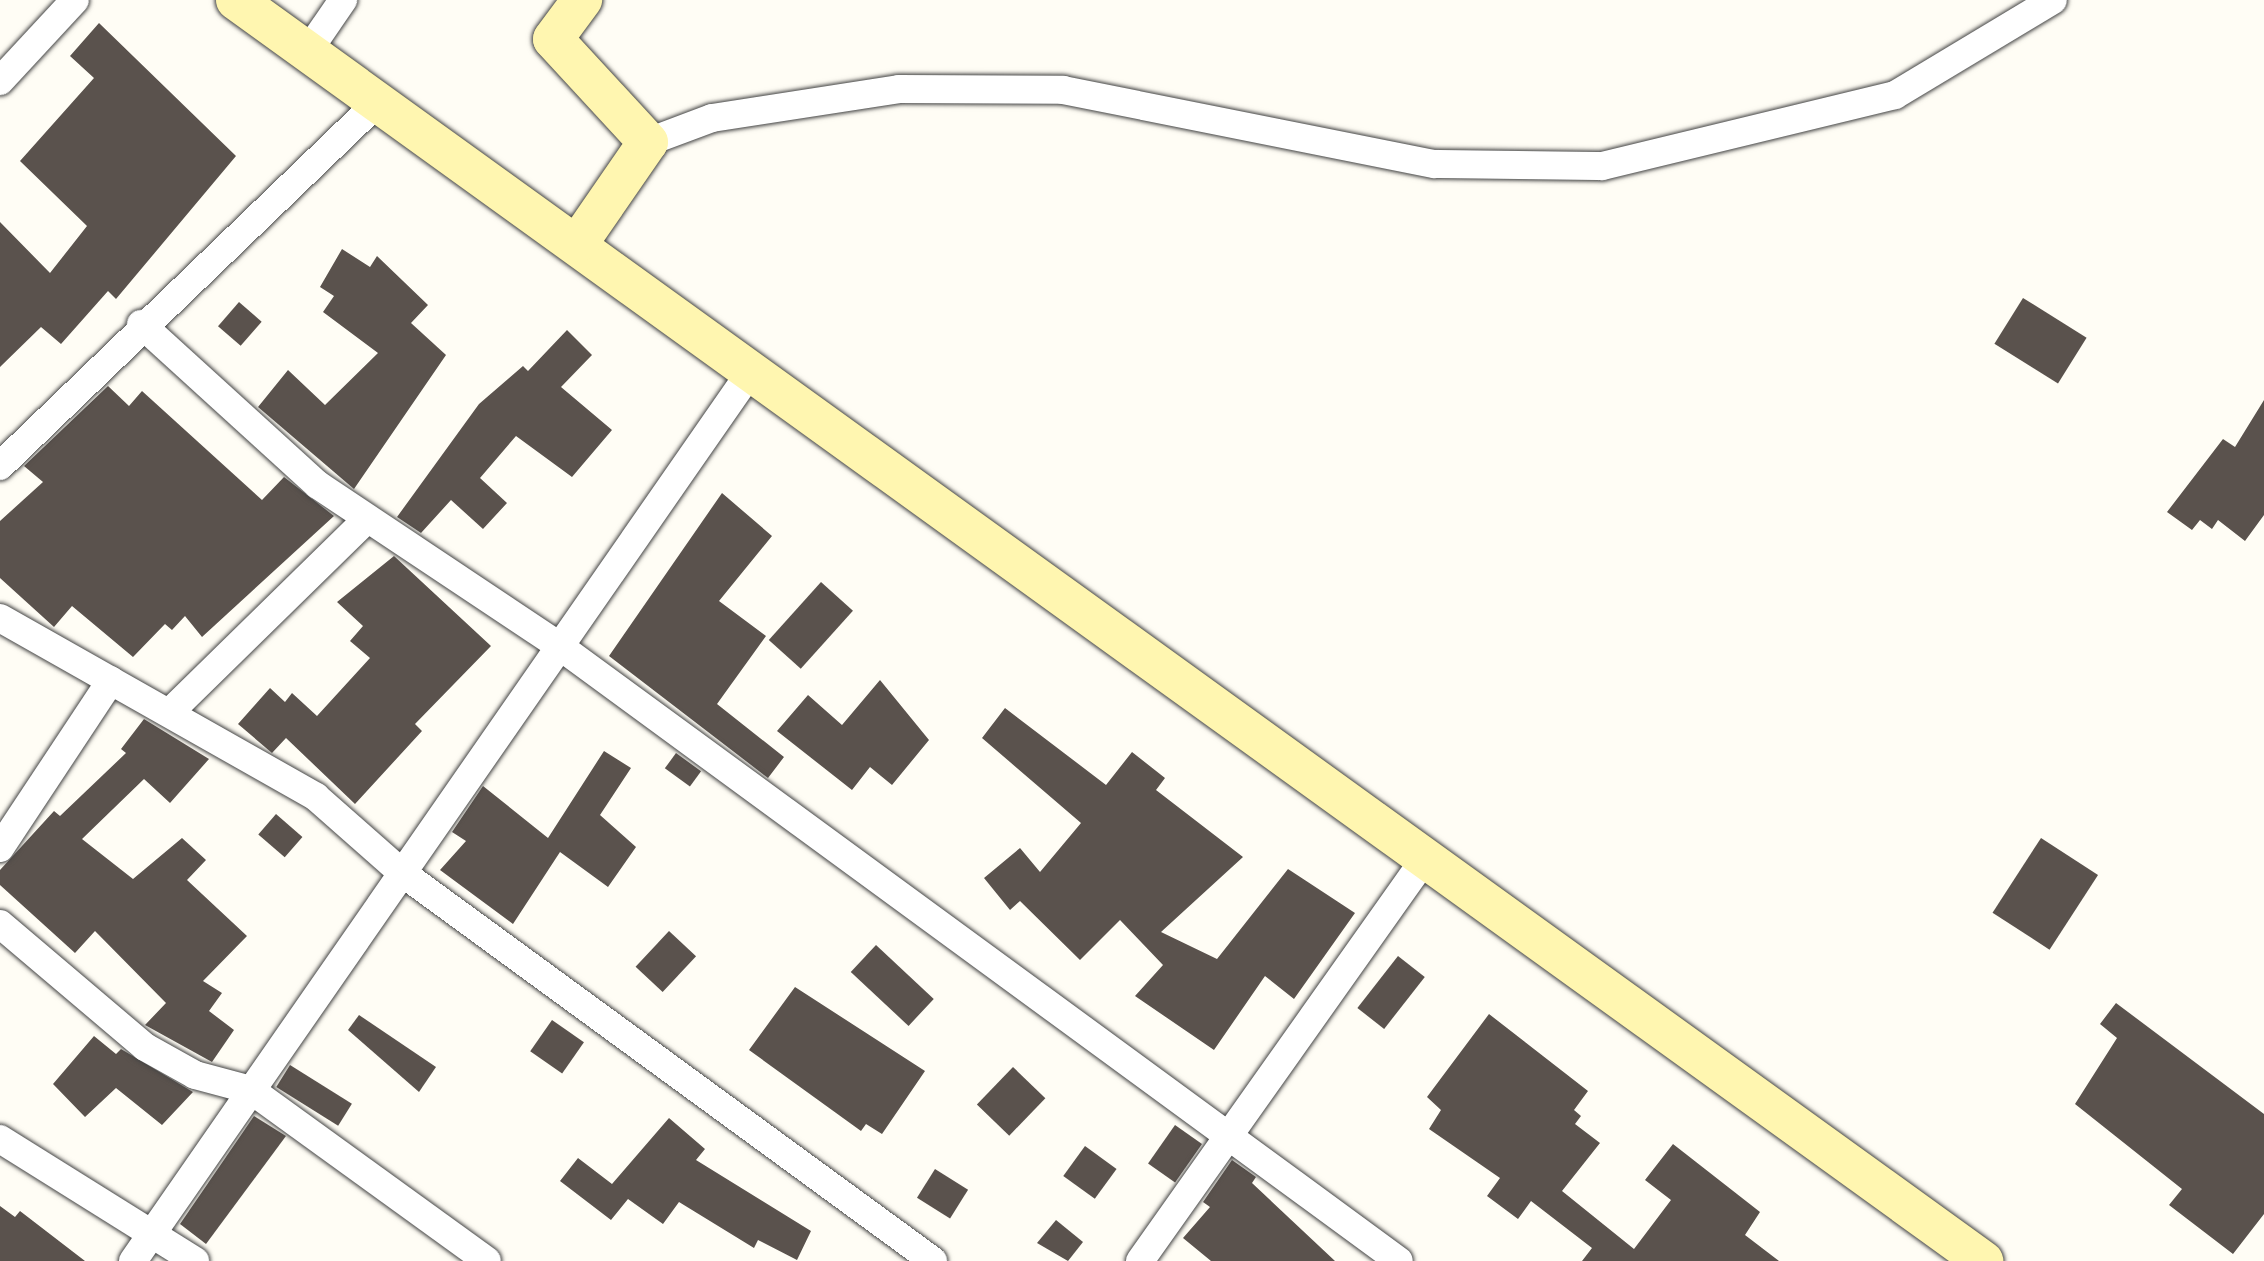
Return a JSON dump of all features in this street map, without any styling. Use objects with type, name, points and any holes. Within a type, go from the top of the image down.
[{"type":"street","points":[[0,81],[75,0]]},
{"type":"street","points":[[236,0],[579,242],[1423,861],[1983,1261]]},
{"type":"street","points":[[308,51],[343,0]]},
{"type":"street","points":[[582,0],[553,39],[648,142]]},
{"type":"street","points":[[579,242],[648,142],[712,118],[899,89],[1063,90],[1435,164],[1602,166],[1895,95],[2053,0]]},
{"type":"street","points":[[0,466],[141,324],[379,101]]},
{"type":"street","points":[[141,324],[229,409],[366,520],[558,645],[1399,1261]]},
{"type":"street","points":[[133,1261],[751,371]]},
{"type":"street","points":[[171,711],[366,520]]},
{"type":"street","points":[[0,618],[171,711],[316,797],[401,872],[933,1261]]},
{"type":"street","points":[[0,848],[111,680]]},
{"type":"street","points":[[1140,1261],[1225,1134],[1423,861]]},
{"type":"street","points":[[0,924],[145,1047],[195,1075],[251,1090],[487,1261]]},
{"type":"street","points":[[0,1139],[154,1231],[195,1261]]},
{"type":"building","points":[[99,23],[236,156],[116,299],[108,291],[61,344],[41,327],[0,367],[0,222],[50,273],[87,226],[20,161],[94,78],[70,56]]},
{"type":"building","points":[[342,249],[370,267],[377,256],[428,305],[411,323],[446,355],[354,489],[258,407],[288,370],[325,405],[378,353],[323,312],[334,296],[320,287]]},
{"type":"building","points":[[2023,298],[2087,338],[2058,384],[1994,344]]},
{"type":"building","points":[[239,302],[262,322],[241,346],[218,326]]},
{"type":"building","points":[[567,330],[592,355],[561,387],[612,430],[572,477],[516,436],[480,478],[507,503],[483,529],[451,500],[421,533],[397,517],[479,404],[523,366],[528,371]]},
{"type":"building","points":[[108,386],[129,406],[142,391],[262,500],[284,477],[334,516],[202,637],[185,616],[172,630],[165,624],[133,657],[72,606],[54,627],[0,578],[0,521],[43,482],[24,466]]},
{"type":"building","points":[[2264,400],[2264,515],[2245,541],[2218,520],[2212,529],[2200,520],[2192,530],[2167,512],[2223,439],[2235,447]]},
{"type":"building","points":[[722,493],[772,536],[719,601],[766,636],[717,704],[784,757],[768,778],[609,656]]},
{"type":"building","points":[[394,556],[491,646],[415,724],[422,731],[355,804],[286,738],[272,753],[238,724],[270,688],[285,702],[292,693],[317,716],[370,658],[350,641],[363,626],[337,602]]},
{"type":"building","points":[[821,582],[853,611],[801,669],[769,640]]},
{"type":"building","points":[[880,680],[929,740],[892,785],[870,767],[852,790],[777,731],[808,695],[842,725]]},
{"type":"building","points":[[1005,708],[1106,785],[1132,752],[1165,778],[1156,790],[1243,857],[1161,932],[1217,959],[1288,869],[1355,913],[1294,999],[1265,976],[1214,1050],[1135,996],[1163,965],[1120,920],[1080,960],[1020,901],[1010,910],[984,878],[1020,848],[1040,872],[1081,823],[982,738]]},
{"type":"building","points":[[144,719],[209,759],[170,803],[144,779],[82,839],[133,879],[182,838],[206,860],[187,880],[247,936],[203,981],[222,993],[209,1011],[234,1030],[212,1062],[145,1025],[166,1003],[95,931],[75,953],[0,885],[0,870],[54,811],[60,816],[126,753],[121,749]]},
{"type":"building","points":[[604,751],[631,768],[600,815],[636,847],[608,887],[560,852],[513,924],[440,870],[466,841],[452,832],[483,786],[548,838]]},
{"type":"building","points":[[676,753],[701,771],[690,787],[665,768]]},
{"type":"building","points":[[276,814],[302,837],[285,857],[258,834]]},
{"type":"building","points":[[2041,838],[2098,875],[2050,950],[1993,913]]},
{"type":"building","points":[[669,931],[696,956],[663,992],[636,967]]},
{"type":"building","points":[[876,945],[934,999],[909,1026],[851,972]]},
{"type":"building","points":[[1398,956],[1425,977],[1384,1029],[1357,1008]]},
{"type":"building","points":[[795,987],[925,1071],[882,1134],[866,1124],[861,1131],[749,1050]]},
{"type":"building","points":[[2116,1003],[2264,1114],[2264,1214],[2233,1254],[2169,1205],[2182,1189],[2075,1104],[2117,1038],[2100,1024]]},
{"type":"building","points":[[1489,1014],[1588,1091],[1574,1110],[1581,1116],[1575,1124],[1600,1143],[1562,1191],[1634,1249],[1671,1200],[1645,1180],[1673,1144],[1760,1212],[1745,1235],[1779,1261],[1582,1261],[1592,1248],[1531,1201],[1518,1219],[1487,1196],[1500,1178],[1429,1129],[1441,1110],[1427,1097]]},
{"type":"building","points":[[359,1015],[436,1067],[419,1092],[348,1030]]},
{"type":"building","points":[[552,1020],[584,1042],[562,1073],[530,1051]]},
{"type":"building","points":[[94,1036],[116,1054],[121,1049],[193,1092],[162,1125],[116,1088],[85,1117],[53,1084]]},
{"type":"building","points":[[290,1065],[352,1104],[338,1126],[276,1087]]},
{"type":"building","points":[[1013,1067],[1045,1098],[1009,1136],[977,1104]]},
{"type":"building","points":[[254,1116],[286,1136],[206,1244],[180,1224]]},
{"type":"building","points":[[669,1118],[705,1149],[696,1160],[811,1231],[797,1260],[758,1240],[754,1248],[679,1202],[663,1224],[628,1199],[611,1220],[560,1181],[578,1158],[612,1184]]},
{"type":"building","points":[[1175,1125],[1202,1144],[1175,1182],[1148,1164]]},
{"type":"building","points":[[1085,1146],[1117,1169],[1095,1199],[1063,1176]]},
{"type":"building","points":[[1232,1160],[1256,1177],[1252,1183],[1335,1261],[1211,1261],[1183,1238],[1210,1207],[1203,1202]]},
{"type":"building","points":[[935,1169],[968,1190],[950,1219],[917,1198]]},
{"type":"building","points":[[0,1206],[15,1217],[20,1211],[85,1261],[0,1261]]},
{"type":"building","points":[[1056,1220],[1083,1242],[1068,1261],[1037,1243]]}]
